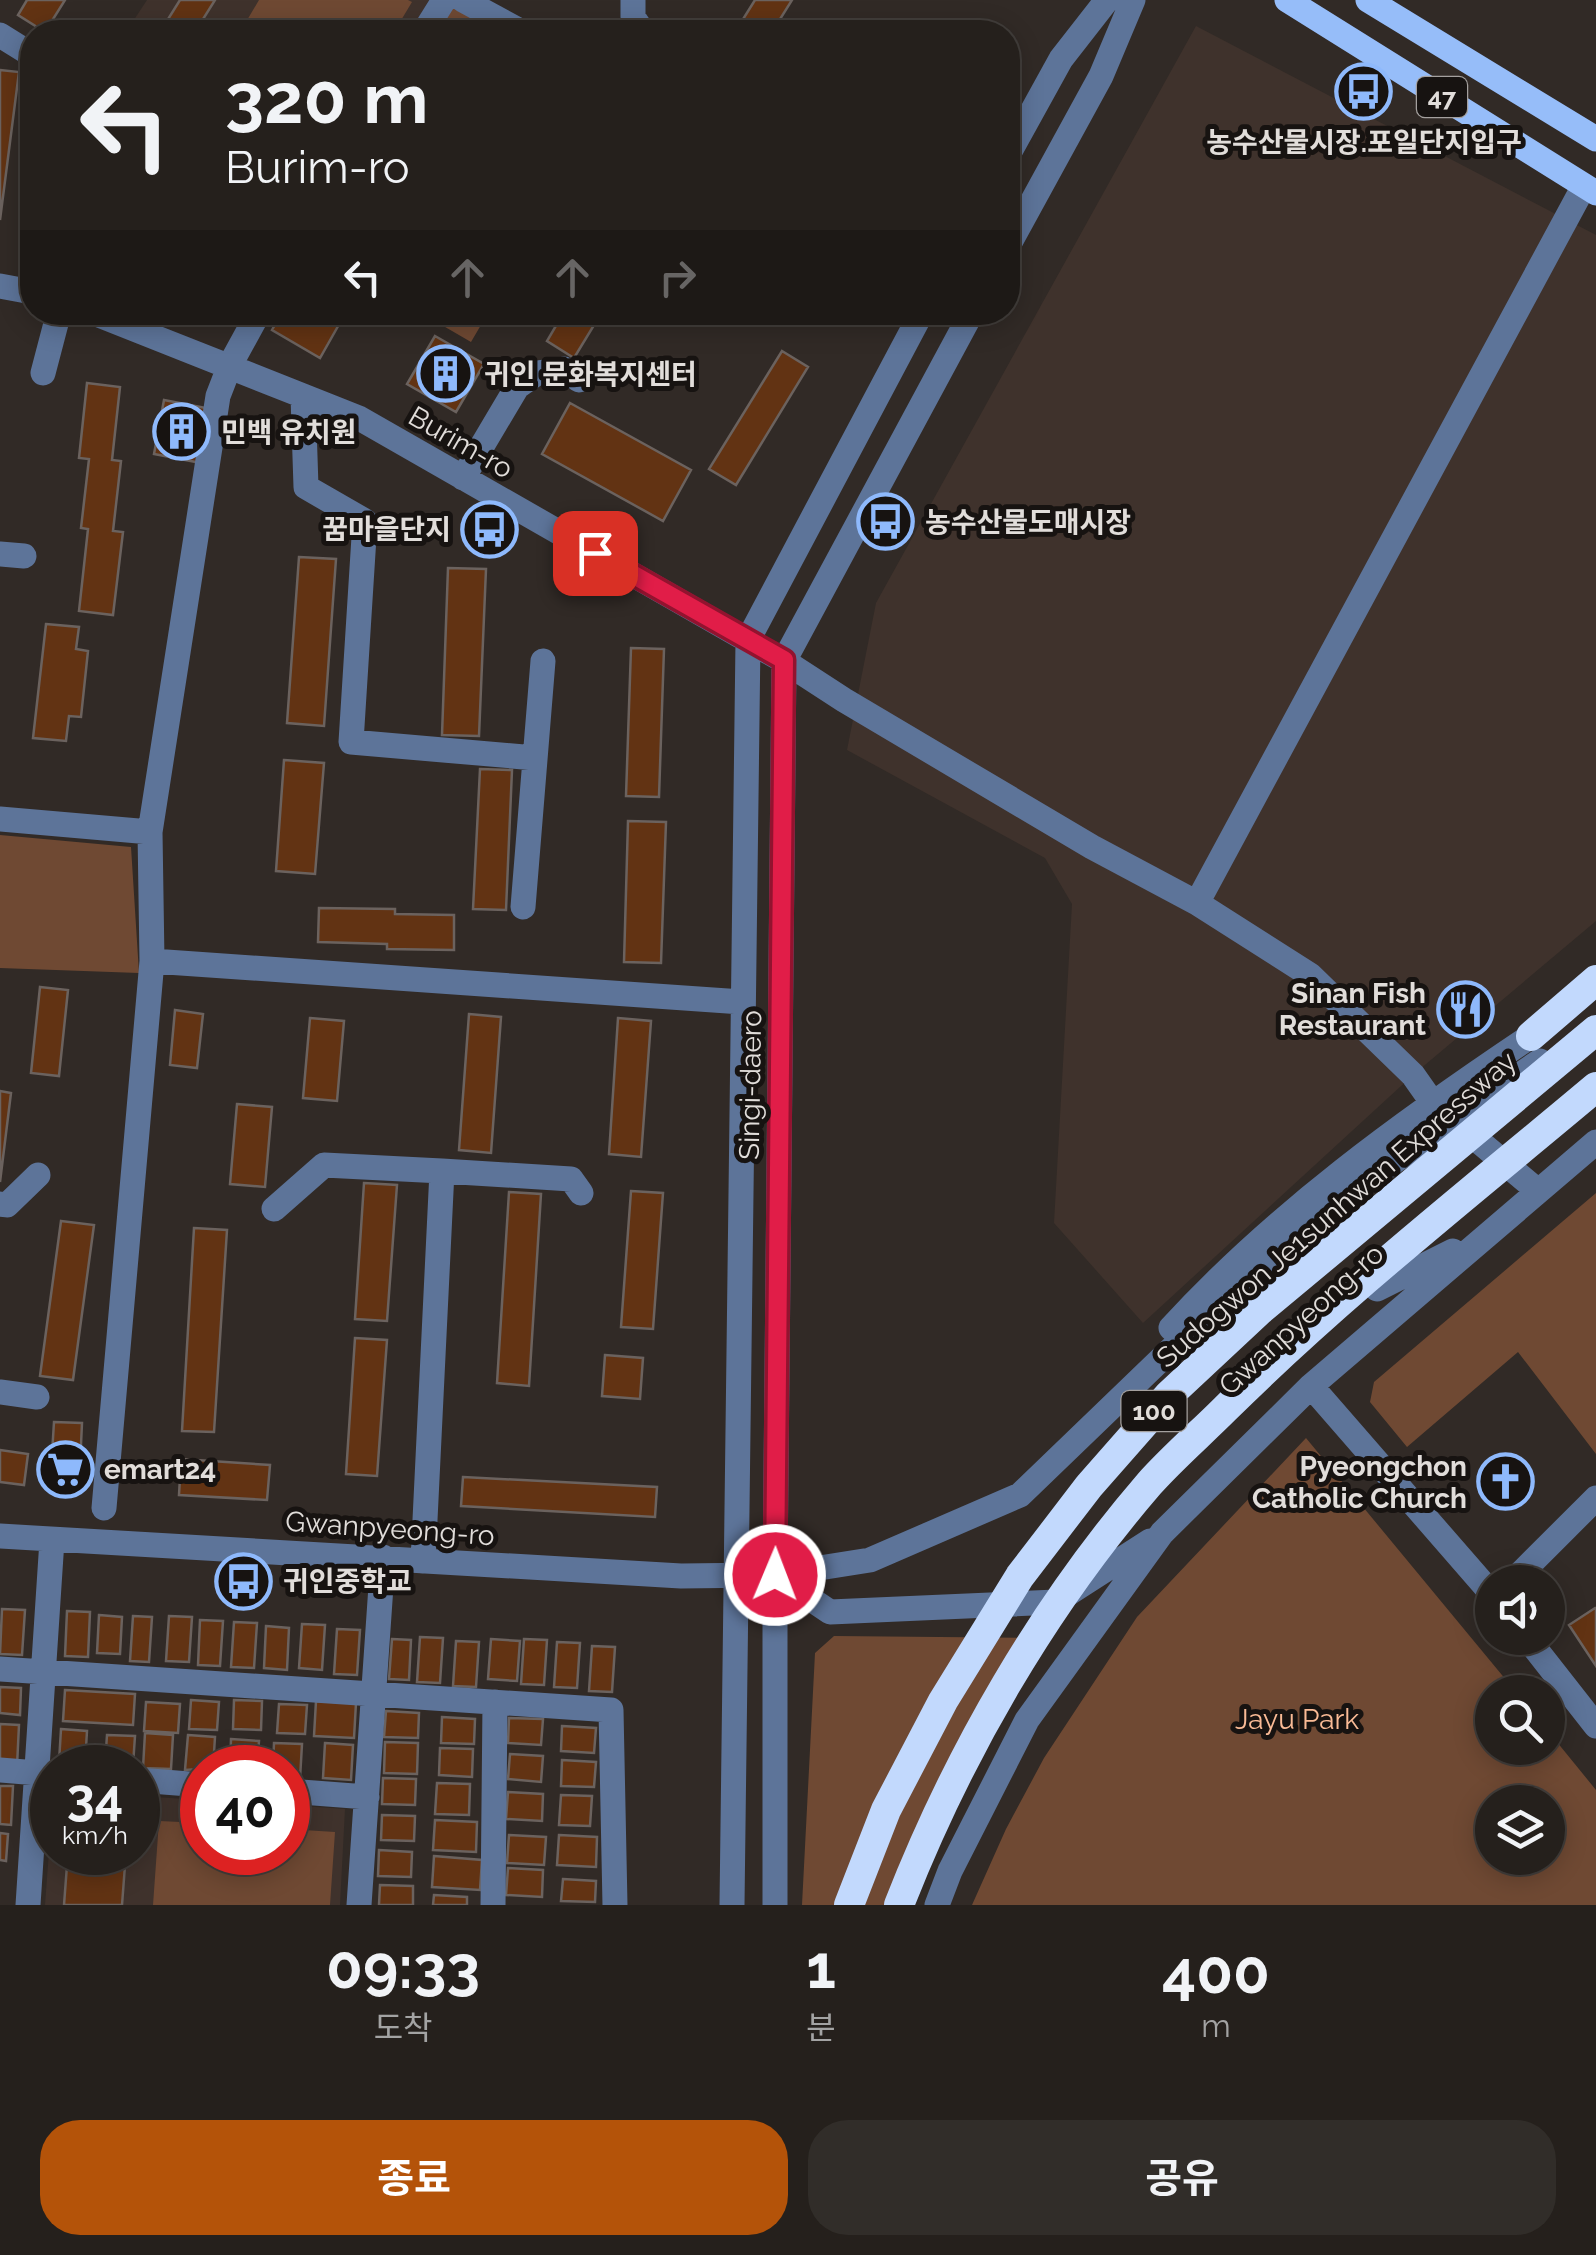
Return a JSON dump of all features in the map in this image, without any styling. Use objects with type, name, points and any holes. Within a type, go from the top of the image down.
[{"type":"highway","points":[[1532,1036],[1596,980]]},
{"type":"highway","name":"Sudogwon Je1sunhwan Expressway","points":[[850,1905],[886,1810],[943,1701],[1020,1576],[1090,1486],[1168,1395],[1259,1311],[1596,1026]]},
{"type":"highway","name":"100","points":[[899,1905],[926,1837],[1004,1688],[1080,1570],[1151,1482],[1289,1346],[1596,1087]]},
{"type":"main road","name":"47","points":[[1287,0],[1590,190]]},
{"type":"main road","name":"47","points":[[1368,0],[1596,139]]},
{"type":"street","points":[[463,0],[500,20]]},
{"type":"street","points":[[1020,134],[1060,59],[1107,0]]},
{"type":"street","points":[[1020,224],[1101,76],[1134,0]]},
{"type":"street","points":[[1197,902],[1590,190]]},
{"type":"street","points":[[43,373],[56,325]]},
{"type":"street","name":"Burim-ro","points":[[125,325],[359,418],[784,660],[844,700],[1092,847],[1197,902],[1310,975],[1413,1075],[1432,1102],[1538,1190]]},
{"type":"street","points":[[104,1508],[152,961],[150,832],[218,396],[253,325]]},
{"type":"street","name":"Singi-daero","points":[[732,1900],[748,640],[915,325]]},
{"type":"street","name":"Singi-daero","points":[[776,1905],[775,1575],[784,660],[965,325]]},
{"type":"street","points":[[462,478],[517,387],[538,373],[564,369],[579,380]]},
{"type":"street","points":[[302,396],[306,487],[365,521],[350,742],[536,758]]},
{"type":"street","points":[[524,907],[544,661]]},
{"type":"street","points":[[0,819],[150,832]]},
{"type":"street","points":[[152,961],[742,1002]]},
{"type":"street","points":[[1020,1495],[1207,1289],[1248,1250],[1432,1102],[1596,962]]},
{"type":"street","name":"Gwanpyeong-ro","points":[[0,1536],[681,1576],[775,1575],[870,1560],[1020,1495],[1240,1283],[1348,1194],[1596,1026]]},
{"type":"street","points":[[1348,1194],[1432,1102],[1532,1036]]},
{"type":"street","name":"Gwanpyeong-ro","points":[[1056,1602],[1302,1354],[1596,1104]]},
{"type":"street","points":[[937,1905],[1027,1720],[1162,1533],[1311,1386],[1596,1142]]},
{"type":"street","points":[[274,1209],[324,1165],[572,1178],[581,1193]]},
{"type":"street","points":[[422,1561],[442,1171]]},
{"type":"street","points":[[0,1204],[7,1205],[38,1176]]},
{"type":"street","points":[[1377,1289],[1488,1234]]},
{"type":"street","points":[[1311,1386],[1475,1574]]},
{"type":"street","points":[[0,1392],[37,1398]]},
{"type":"street","points":[[1529,1565],[1596,1498]]},
{"type":"street","points":[[907,1905],[926,1857],[1056,1602],[1162,1533]]},
{"type":"street","points":[[44,1745],[43,1672],[52,1540]]},
{"type":"street","points":[[359,1905],[383,1557]]},
{"type":"street","points":[[775,1575],[830,1612],[1056,1602]]},
{"type":"street","points":[[1540,1655],[1596,1726]]},
{"type":"street","points":[[0,1669],[611,1710],[615,1905]]},
{"type":"street","points":[[493,1905],[495,1702]]},
{"type":"street","points":[[0,1770],[30,1773]]},
{"type":"street","points":[[310,1793],[367,1797]]},
{"type":"street","points":[[28,1905],[32,1875]]},
{"type":"shaded area","points":[[147,0],[429,0],[418,20],[134,20]]},
{"type":"shaded area","points":[[1196,26],[1596,235],[1596,921],[1413,1075],[1143,1323],[1054,1223],[1072,904],[1045,858],[847,750],[876,603]]},
{"type":"shaded area","points":[[160,1797],[180,1799],[180,1875],[310,1875],[310,1807],[345,1809],[340,1905],[45,1905],[47,1875],[160,1875]]},
{"type":"green space","points":[[259,0],[412,2],[401,20],[247,20]]},
{"type":"green space","points":[[449,3],[479,20],[438,20]]},
{"type":"green space","points":[[442,325],[481,325],[471,342]]},
{"type":"green space","points":[[0,835],[131,847],[139,973],[0,968]]},
{"type":"green space","points":[[1596,1193],[1596,1454],[1518,1352],[1407,1447],[1370,1402],[1374,1382]]},
{"type":"green space","name":"Jayu Park","points":[[1306,1438],[1475,1642],[1475,1655],[1485,1655],[1502,1675],[1475,1675],[1475,1765],[1565,1765],[1565,1752],[1596,1790],[1596,1905],[972,1905],[1044,1758],[1137,1617]]},
{"type":"green space","points":[[834,1636],[1034,1638],[893,1905],[802,1905],[815,1653]]},
{"type":"green space","points":[[160,1821],[180,1822],[180,1875],[310,1875],[310,1830],[335,1832],[330,1905],[153,1905],[155,1875],[160,1875]]},
{"type":"building","points":[[27,0],[65,0],[52,20],[26,20],[18,15]]},
{"type":"building","points":[[180,0],[215,0],[202,20],[168,20]]},
{"type":"building","points":[[755,0],[792,0],[780,20],[742,20]]},
{"type":"building","points":[[0,70],[19,72],[0,220]]},
{"type":"building","points":[[275,325],[339,325],[320,358],[272,330]]},
{"type":"building","points":[[556,325],[594,325],[574,358],[547,341]]},
{"type":"building","name":"귀인 문화복지센터","points":[[435,336],[484,364],[456,412],[407,384]]},
{"type":"building","points":[[782,351],[808,367],[736,485],[709,469]]},
{"type":"building","points":[[87,383],[120,387],[112,460],[121,461],[113,531],[123,532],[113,615],[79,611],[88,529],[81,528],[89,459],[79,458]]},
{"type":"building","name":"민백 유치원","points":[[164,400],[211,409],[201,463],[154,454]]},
{"type":"building","points":[[570,403],[691,470],[663,521],[542,454]]},
{"type":"building","points":[[299,557],[336,559],[324,726],[287,723]]},
{"type":"building","points":[[448,568],[486,569],[479,736],[442,735]]},
{"type":"building","points":[[46,624],[79,627],[76,649],[88,651],[81,717],[69,716],[66,741],[33,738]]},
{"type":"building","points":[[631,648],[664,649],[659,797],[626,796]]},
{"type":"building","points":[[284,760],[324,763],[315,874],[276,871]]},
{"type":"building","points":[[480,769],[512,770],[506,910],[473,909]]},
{"type":"building","points":[[628,821],[666,822],[661,963],[624,962]]},
{"type":"building","points":[[319,908],[454,915],[454,950],[318,942]]},
{"type":"building","points":[[40,987],[68,990],[59,1076],[31,1073]]},
{"type":"building","points":[[175,1010],[203,1014],[197,1068],[170,1065]]},
{"type":"building","points":[[469,1014],[501,1017],[491,1153],[459,1150]]},
{"type":"building","points":[[310,1018],[344,1021],[337,1101],[303,1098]]},
{"type":"building","points":[[618,1018],[651,1021],[641,1157],[609,1154]]},
{"type":"building","points":[[0,1091],[11,1093],[0,1182]]},
{"type":"building","points":[[237,1104],[272,1107],[265,1187],[230,1184]]},
{"type":"building","points":[[364,1183],[397,1185],[387,1321],[355,1319]]},
{"type":"building","points":[[631,1191],[663,1193],[653,1329],[621,1327]]},
{"type":"building","points":[[509,1192],[541,1194],[529,1386],[497,1383]]},
{"type":"building","points":[[61,1221],[94,1225],[73,1380],[40,1376]]},
{"type":"building","points":[[194,1228],[227,1230],[214,1432],[182,1431]]},
{"type":"building","points":[[355,1338],[387,1340],[377,1476],[346,1474]]},
{"type":"building","points":[[605,1355],[643,1358],[640,1399],[602,1396]]},
{"type":"building","points":[[54,1422],[82,1423],[79,1487],[50,1486]]},
{"type":"building","points":[[0,1450],[28,1454],[24,1485],[0,1482]]},
{"type":"building","points":[[181,1459],[270,1465],[267,1500],[179,1495]]},
{"type":"building","points":[[463,1477],[657,1487],[655,1517],[461,1506]]},
{"type":"building","points":[[2,1609],[25,1610],[22,1655],[0,1654]]},
{"type":"building","points":[[1596,1609],[1596,1666],[1569,1625]]},
{"type":"building","points":[[67,1611],[90,1612],[88,1657],[65,1656]]},
{"type":"building","points":[[99,1615],[122,1617],[120,1654],[97,1653]]},
{"type":"building","points":[[133,1616],[152,1617],[149,1662],[130,1661]]},
{"type":"building","points":[[169,1616],[192,1617],[189,1662],[166,1661]]},
{"type":"building","points":[[200,1620],[223,1621],[220,1666],[198,1665]]},
{"type":"building","points":[[234,1622],[257,1623],[254,1668],[231,1667]]},
{"type":"building","points":[[302,1624],[325,1625],[322,1670],[299,1668]]},
{"type":"building","points":[[266,1626],[289,1628],[287,1670],[264,1668]]},
{"type":"building","points":[[337,1629],[360,1630],[357,1675],[334,1674]]},
{"type":"building","points":[[420,1637],[443,1638],[440,1683],[417,1682]]},
{"type":"building","points":[[392,1639],[411,1640],[409,1680],[389,1679]]},
{"type":"building","points":[[491,1639],[520,1641],[517,1681],[488,1679]]},
{"type":"building","points":[[524,1639],[547,1640],[544,1685],[521,1684]]},
{"type":"building","points":[[456,1641],[479,1642],[476,1687],[453,1686]]},
{"type":"building","points":[[557,1642],[580,1643],[577,1688],[554,1687]]},
{"type":"building","points":[[592,1646],[615,1647],[612,1692],[589,1691]]},
{"type":"building","points":[[0,1687],[21,1688],[20,1715],[0,1713]]},
{"type":"building","points":[[65,1690],[135,1694],[133,1725],[63,1721]]},
{"type":"building","points":[[191,1700],[219,1702],[217,1730],[189,1729]]},
{"type":"building","points":[[234,1700],[262,1701],[261,1730],[233,1729]]},
{"type":"building","points":[[316,1701],[356,1703],[354,1738],[314,1736]]},
{"type":"building","points":[[146,1702],[180,1704],[178,1733],[144,1731]]},
{"type":"building","points":[[279,1704],[307,1705],[305,1734],[277,1733]]},
{"type":"building","points":[[386,1711],[419,1713],[418,1738],[384,1737]]},
{"type":"building","points":[[442,1717],[475,1719],[474,1744],[441,1743]]},
{"type":"building","points":[[509,1718],[543,1719],[541,1745],[508,1743]]},
{"type":"building","points":[[0,1724],[19,1725],[17,1766],[0,1766]]},
{"type":"building","points":[[562,1726],[596,1728],[594,1753],[561,1751]]},
{"type":"building","points":[[61,1729],[87,1731],[86,1745],[60,1745]]},
{"type":"building","points":[[145,1733],[173,1735],[171,1769],[160,1769],[160,1745],[144,1745]]},
{"type":"building","points":[[107,1735],[135,1736],[134,1745],[106,1745]]},
{"type":"building","points":[[188,1735],[215,1737],[214,1745],[187,1745]]},
{"type":"building","points":[[231,1739],[259,1741],[259,1745],[231,1745]]},
{"type":"building","points":[[385,1742],[418,1743],[417,1774],[384,1773]]},
{"type":"building","points":[[325,1743],[353,1745],[351,1780],[323,1778]]},
{"type":"building","points":[[440,1748],[473,1749],[472,1777],[439,1775]]},
{"type":"building","points":[[510,1754],[543,1756],[541,1782],[508,1779]]},
{"type":"building","points":[[562,1760],[596,1762],[594,1787],[561,1786]]},
{"type":"building","points":[[383,1778],[416,1779],[415,1805],[382,1804]]},
{"type":"building","points":[[437,1783],[470,1784],[469,1815],[435,1814]]},
{"type":"building","points":[[0,1786],[13,1786],[11,1825],[0,1824]]},
{"type":"building","points":[[508,1792],[543,1794],[542,1821],[506,1819]]},
{"type":"building","points":[[561,1795],[592,1796],[590,1826],[559,1825]]},
{"type":"building","points":[[382,1815],[415,1816],[414,1841],[381,1840]]},
{"type":"building","points":[[435,1820],[477,1822],[476,1852],[433,1850]]},
{"type":"building","points":[[0,1833],[8,1834],[6,1861],[0,1860]]},
{"type":"building","points":[[509,1835],[546,1837],[544,1865],[507,1863]]},
{"type":"building","points":[[559,1835],[597,1837],[596,1867],[557,1865]]},
{"type":"building","points":[[379,1850],[412,1852],[411,1877],[378,1876]]},
{"type":"building","points":[[434,1856],[482,1860],[480,1890],[432,1887]]},
{"type":"building","points":[[508,1868],[543,1870],[542,1897],[506,1895]]},
{"type":"building","points":[[66,1875],[124,1875],[122,1905],[64,1905]]},
{"type":"building","points":[[563,1879],[596,1881],[595,1902],[561,1901]]},
{"type":"building","points":[[380,1885],[413,1886],[413,1905],[379,1905]]},
{"type":"building","points":[[434,1895],[467,1897],[467,1905],[433,1905]]},
{"type":"place","name":"농수산물시장.포일단지입구","points":[[1364,91]]},
{"type":"place","name":"귀인 문화복지센터","points":[[445,374]]},
{"type":"place","name":"민백 유치원","points":[[182,432]]},
{"type":"place","name":"농수산물도매시장","points":[[886,522]]},
{"type":"place","name":"꿈마을단지","points":[[490,529]]},
{"type":"place","name":"Sinan Fish Restaurant","points":[[1465,1009]]},
{"type":"place","name":"emart24","points":[[65,1469]]},
{"type":"place","name":"Pyeongchon Catholic Church","points":[[1506,1482]]},
{"type":"place","name":"귀인중학교","points":[[244,1581]]},
{"type":"route","points":[[595,553],[784,660],[775,1575]]}]
